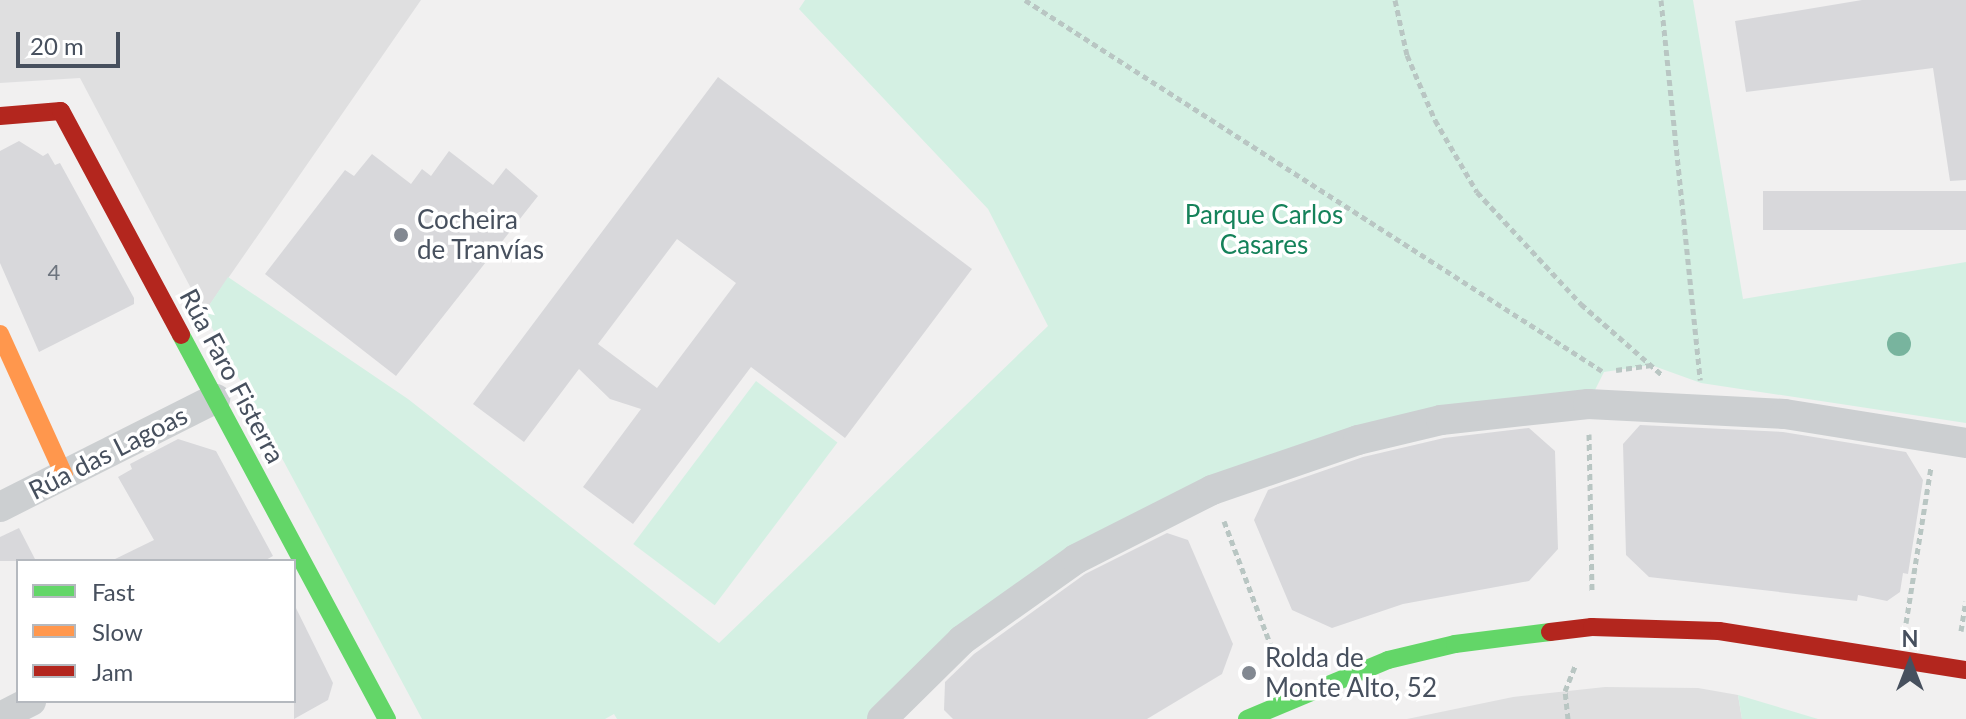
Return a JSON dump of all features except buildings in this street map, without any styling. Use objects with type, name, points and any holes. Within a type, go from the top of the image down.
[{"type":"street","name":"Rúa Faro Fisterra","points":[[0,116],[61,111],[215,399],[375,715]]},
{"type":"street","points":[[0,334],[64,475]]},
{"type":"street","name":"Rúa das Lagoas","points":[[0,507],[215,399]]},
{"type":"street","points":[[882,719],[962,640],[1019,596],[1158,514],[1212,490],[1329,449],[1441,420],[1588,404],[1702,407],[1785,414],[1966,443]]},
{"type":"street","points":[[1247,719],[1290,698],[1388,660],[1455,644],[1592,627],[1719,631],[1966,670]]},
{"type":"street","points":[[0,717],[27,703]]},
{"type":"path","points":[[1025,0],[1604,372],[1651,365]]},
{"type":"path","points":[[1395,0],[1407,55],[1429,107],[1477,192],[1581,304],[1702,407]]},
{"type":"path","points":[[1661,0],[1702,407]]},
{"type":"path","points":[[1588,404],[1592,627]]},
{"type":"path","points":[[1901,659],[1936,438]]},
{"type":"path","points":[[1212,490],[1290,698]]},
{"type":"path","points":[[1565,691],[1568,719]]},
{"type":"shaded area","points":[[0,0],[421,0],[204,313],[80,78],[0,83]]},
{"type":"shaded area","points":[[1605,687],[1698,688],[1738,695],[1742,719],[1407,719],[1513,697]]},
{"type":"green space","name":"Parque Carlos Casares","points":[[805,0],[1693,0],[1743,299],[1966,262],[1966,423],[1701,383],[1651,365],[1604,372],[1588,404],[1358,440],[1076,559],[882,719],[617,719],[614,714],[605,719],[422,719],[204,313],[228,277],[408,399],[719,643],[1048,326],[988,209],[799,9]]},
{"type":"green space","points":[[756,381],[837,442],[715,605],[633,544]]},
{"type":"green space","points":[[1738,695],[1818,719],[1742,719]]},
{"type":"traffic: fast","points":[[181,335],[387,719]]},
{"type":"traffic: fast","points":[[1247,719],[1388,660],[1455,644],[1550,632]]},
{"type":"traffic: slow","points":[[0,334],[64,475]]},
{"type":"traffic: jam","points":[[0,116],[61,111],[181,335]]},
{"type":"traffic: jam","points":[[1550,632],[1592,627],[1719,631],[1966,670]]},
{"type":"place","name":"Cocheira de Tranvías","points":[[401,235]]},
{"type":"place","name":"Rolda de Monte Alto, 52","points":[[1249,673]]}]
